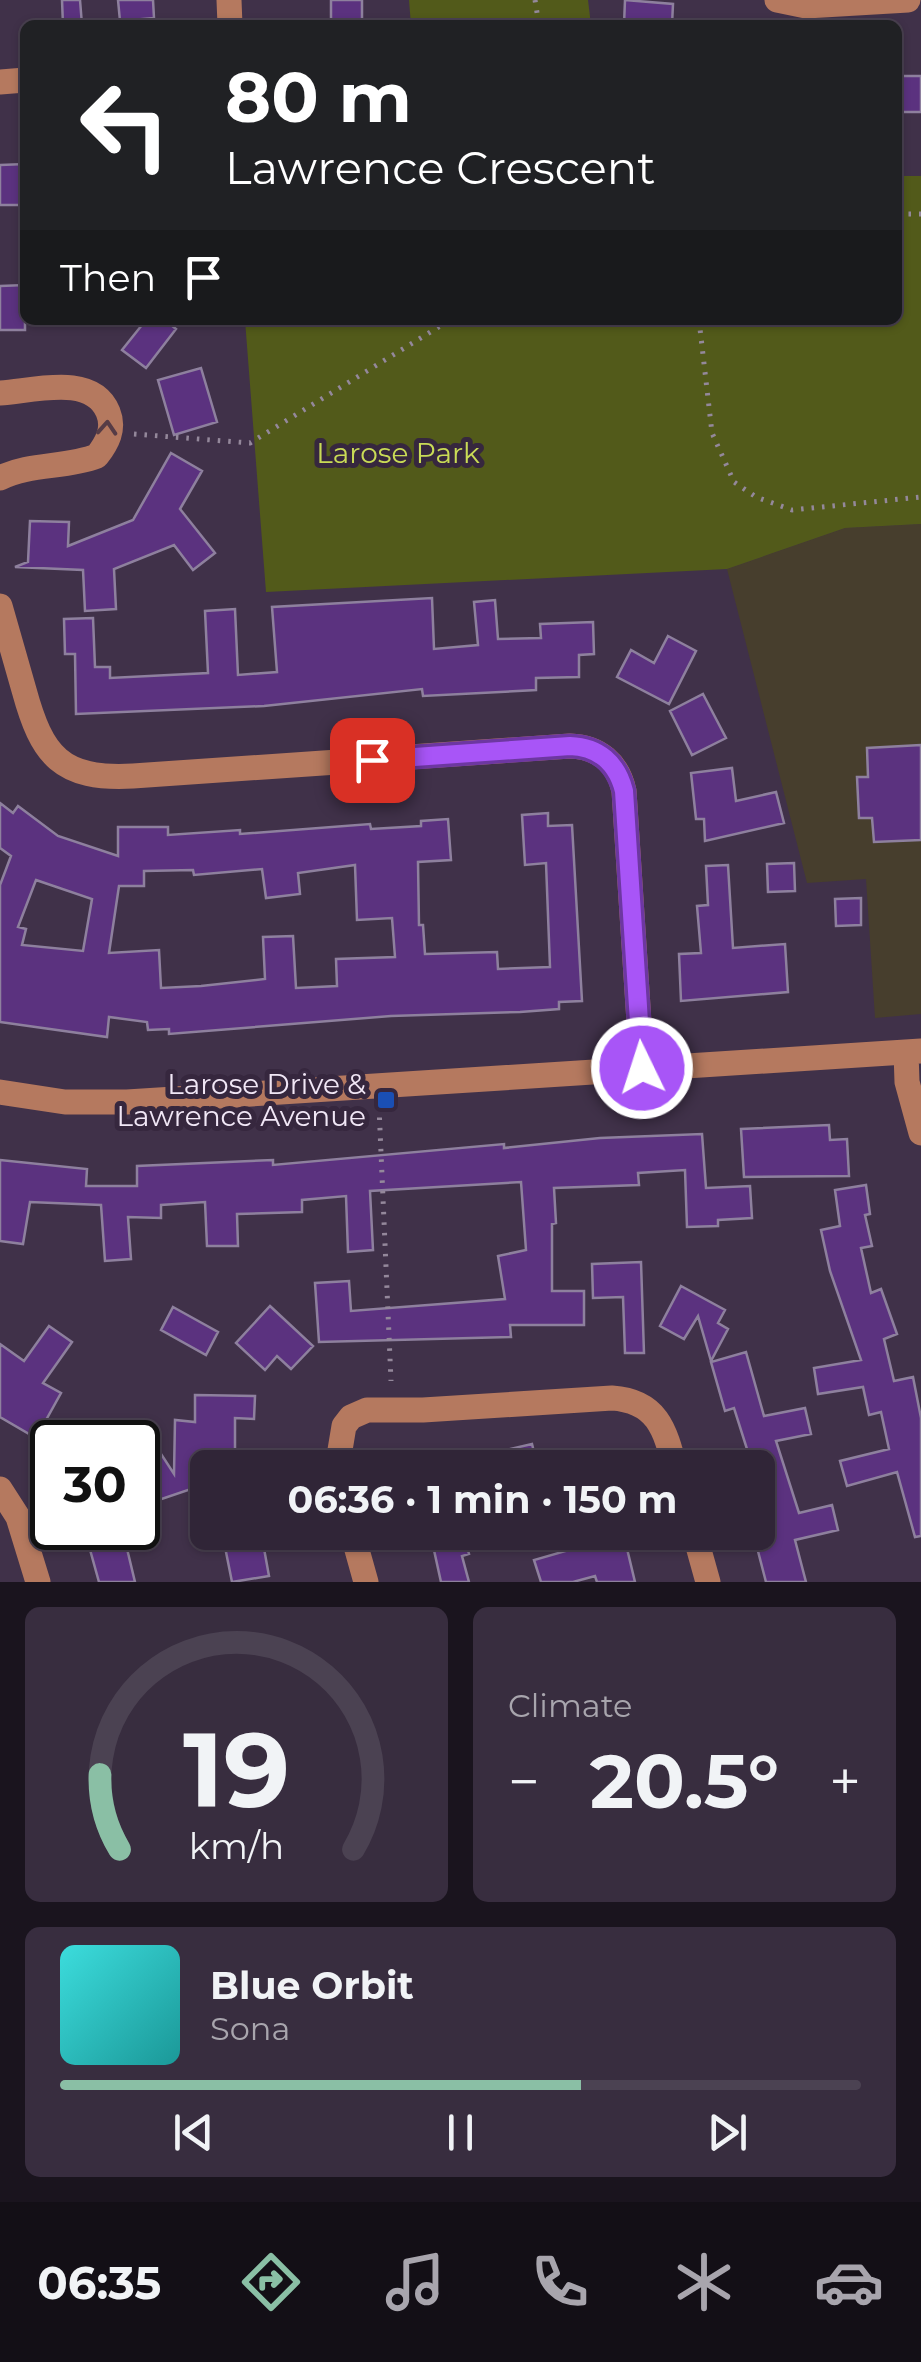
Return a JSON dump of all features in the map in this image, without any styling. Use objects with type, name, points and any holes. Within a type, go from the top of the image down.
[{"type":"street","points":[[777,0],[806,6],[908,0]]},
{"type":"street","points":[[0,394],[77,387],[91,391],[108,410],[111,432],[98,456],[72,465],[15,471],[0,478]]},
{"type":"street","points":[[0,606],[33,725],[52,756],[83,773],[133,776],[570,746],[584,746],[605,757],[618,772],[624,791],[642,1068]]},
{"type":"street","points":[[0,1092],[44,1100],[106,1103],[913,1051],[907,1082],[921,1133]]},
{"type":"street","points":[[340,1450],[344,1426],[367,1410],[612,1398],[637,1402],[656,1414],[669,1450]]},
{"type":"street","points":[[0,1489],[18,1517],[38,1582]]},
{"type":"street","points":[[357,1550],[366,1582]]},
{"type":"street","points":[[699,1550],[708,1582]]},
{"type":"path","points":[[111,432],[250,442],[442,325]]},
{"type":"path","points":[[700,325],[712,433],[734,482],[756,498],[792,510],[921,498]]},
{"type":"path","points":[[377,1084],[391,1382]]},
{"type":"shaded area","points":[[921,524],[921,1014],[875,1018],[866,879],[807,883],[727,569],[845,528]]},
{"type":"green space","points":[[409,0],[588,0],[590,20],[411,20]]},
{"type":"green space","name":"Larose Park","points":[[902,176],[921,176],[921,524],[845,528],[727,569],[266,592],[245,325],[902,325]]},
{"type":"building","points":[[62,0],[80,0],[82,20],[63,20]]},
{"type":"building","points":[[118,0],[153,0],[154,18],[120,20]]},
{"type":"building","points":[[331,0],[362,0],[362,20],[331,20]]},
{"type":"building","points":[[625,0],[673,4],[672,20],[624,20]]},
{"type":"building","points":[[902,76],[921,76],[921,112],[902,112]]},
{"type":"building","points":[[20,164],[20,205],[0,205],[0,165]]},
{"type":"building","points":[[20,285],[20,325],[25,325],[25,330],[0,330],[0,286]]},
{"type":"building","points":[[142,325],[171,325],[176,329],[146,368],[122,350]]},
{"type":"building","points":[[201,368],[217,422],[174,435],[158,380]]},
{"type":"building","points":[[171,453],[202,471],[180,509],[215,553],[193,570],[174,545],[114,569],[116,609],[85,611],[83,570],[15,567],[28,562],[30,521],[69,522],[68,546],[133,520]]},
{"type":"building","points":[[432,598],[434,649],[478,645],[474,602],[495,600],[498,639],[541,638],[540,624],[593,622],[594,654],[579,655],[579,677],[536,678],[536,690],[423,696],[422,689],[264,706],[76,714],[75,654],[65,654],[64,619],[93,618],[95,667],[110,667],[110,678],[208,673],[205,611],[235,609],[238,675],[277,672],[272,607]]},
{"type":"building","points":[[668,636],[696,651],[669,704],[617,677],[631,650],[654,663]]},
{"type":"building","points":[[703,694],[726,738],[692,755],[670,711]]},
{"type":"building","points":[[921,745],[921,840],[874,842],[872,818],[859,818],[857,777],[868,777],[867,748]]},
{"type":"building","points":[[732,768],[736,801],[776,792],[784,823],[705,841],[704,819],[696,819],[691,773]]},
{"type":"building","points":[[0,803],[13,813],[18,806],[58,836],[118,856],[118,827],[168,827],[168,835],[240,830],[240,834],[370,824],[371,829],[421,826],[421,821],[448,819],[451,860],[418,862],[419,925],[423,925],[425,954],[497,952],[498,969],[550,967],[546,863],[525,865],[522,815],[548,813],[548,826],[572,825],[582,1001],[559,1002],[559,1009],[391,1016],[169,1034],[169,1029],[148,1030],[147,1022],[109,1017],[107,1037],[0,1022],[0,885],[11,856],[0,848]],"holes":[[[355,865],[357,920],[392,918],[395,957],[336,959],[337,986],[296,988],[293,936],[263,937],[265,979],[201,986],[161,988],[159,950],[109,953],[119,886],[144,886],[144,871],[193,870],[194,875],[262,869],[266,898],[300,894],[298,873]],[[36,880],[92,899],[83,951],[22,945],[26,929],[18,927]]]},
{"type":"building","points":[[794,863],[795,891],[768,892],[767,864]]},
{"type":"building","points":[[728,865],[733,948],[785,944],[788,992],[681,1001],[679,954],[701,953],[697,906],[708,905],[706,866]]},
{"type":"building","points":[[861,898],[861,925],[836,926],[835,899]]},
{"type":"building","points":[[829,1125],[830,1140],[847,1139],[849,1176],[744,1177],[741,1129]]},
{"type":"building","points":[[702,1134],[706,1188],[750,1186],[752,1218],[718,1220],[718,1226],[687,1227],[685,1170],[638,1173],[639,1185],[554,1188],[552,1291],[584,1291],[584,1325],[510,1325],[511,1337],[319,1342],[315,1283],[349,1281],[351,1311],[505,1299],[498,1256],[526,1250],[521,1182],[370,1191],[373,1250],[348,1252],[346,1196],[302,1200],[302,1212],[237,1214],[238,1246],[207,1246],[205,1202],[161,1205],[161,1218],[128,1217],[131,1259],[105,1261],[101,1205],[30,1202],[23,1244],[0,1241],[0,1160],[87,1169],[86,1186],[137,1186],[137,1166],[273,1160],[273,1165],[504,1144],[504,1148],[600,1138]]},
{"type":"building","points":[[866,1185],[870,1214],[865,1215],[872,1246],[861,1248],[871,1293],[881,1289],[897,1334],[884,1339],[894,1381],[913,1377],[921,1418],[921,1536],[915,1537],[897,1472],[847,1486],[840,1461],[889,1449],[881,1412],[869,1415],[863,1387],[818,1394],[814,1368],[861,1360],[830,1271],[821,1230],[840,1226],[835,1190]]},
{"type":"building","points":[[641,1262],[644,1353],[625,1353],[623,1297],[593,1298],[592,1264]]},
{"type":"building","points":[[681,1286],[725,1310],[718,1323],[728,1329],[711,1361],[698,1316],[684,1339],[660,1326]]},
{"type":"building","points":[[270,1306],[313,1346],[291,1369],[277,1356],[265,1370],[236,1343]]},
{"type":"building","points":[[173,1307],[218,1332],[206,1355],[161,1330]]},
{"type":"building","points":[[49,1326],[72,1342],[43,1383],[61,1393],[46,1420],[30,1420],[30,1434],[0,1417],[0,1344],[24,1361]]},
{"type":"building","points":[[746,1352],[764,1416],[805,1408],[811,1434],[776,1441],[799,1513],[832,1505],[838,1530],[795,1540],[806,1582],[766,1582],[758,1550],[775,1550],[775,1450],[747,1450],[734,1408],[725,1411],[711,1362]]},
{"type":"building","points":[[195,1395],[255,1396],[254,1419],[235,1418],[235,1450],[190,1450],[190,1489],[160,1500],[160,1452],[174,1474],[175,1420],[195,1422]]},
{"type":"building","points":[[532,1444],[534,1450],[505,1450]]},
{"type":"building","points":[[90,1550],[127,1550],[135,1582],[99,1582]]},
{"type":"building","points":[[226,1550],[264,1550],[269,1576],[232,1582]]},
{"type":"building","points":[[434,1550],[468,1550],[469,1554],[462,1556],[469,1582],[441,1582]]},
{"type":"building","points":[[569,1550],[627,1550],[635,1582],[597,1582],[595,1576],[573,1582],[541,1582],[534,1560]]},
{"type":"place","name":"Larose Drive & Lawrence Avenue","points":[[386,1100]]},
{"type":"route","points":[[372,760],[584,746],[612,764],[624,791],[642,1068]]}]
